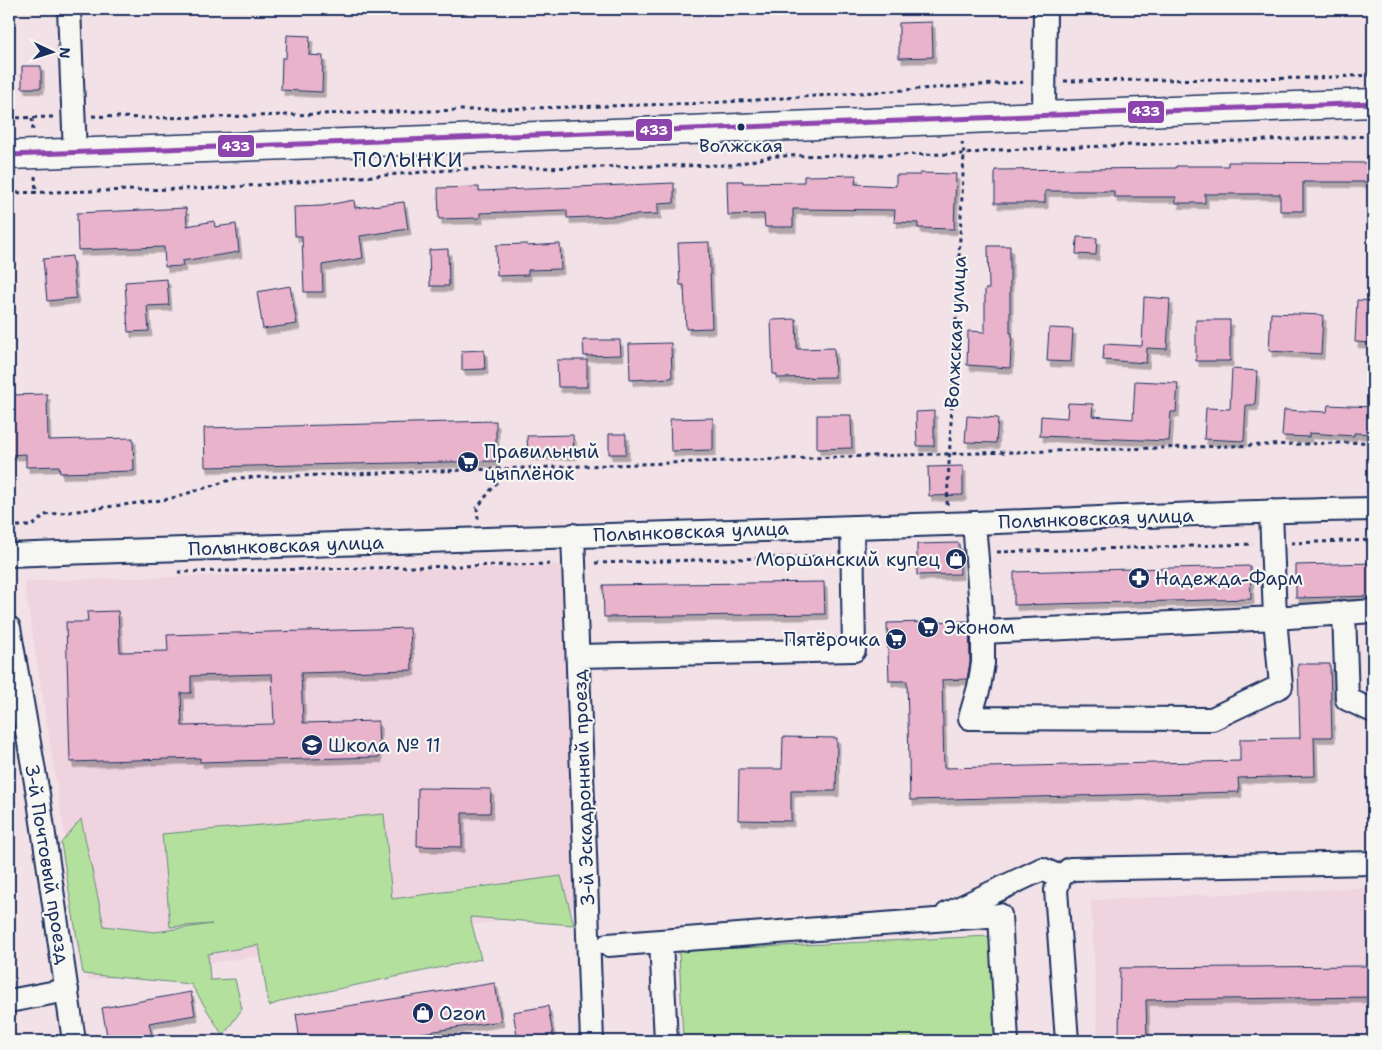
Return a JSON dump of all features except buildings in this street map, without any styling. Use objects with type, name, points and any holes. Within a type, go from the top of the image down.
[{"type":"main road","points":[[9,155],[1373,103]]},
{"type":"street","points":[[69,9],[75,153]]},
{"type":"street","points":[[1044,9],[1044,116]]},
{"type":"street","name":"Полынковская улица","points":[[9,555],[1373,509]]},
{"type":"street","points":[[974,523],[983,632],[983,663],[979,687],[970,718],[1212,719],[1281,686],[1275,618],[1271,511]]},
{"type":"street","points":[[578,656],[854,650],[852,526]]},
{"type":"street","name":"3-й Эскадронный проезд","points":[[572,535],[592,1041]]},
{"type":"street","points":[[983,632],[1275,618],[1373,611]]},
{"type":"street","points":[[1344,612],[1347,698],[1373,711]]},
{"type":"street","name":"3-й Почтовый проезд","points":[[9,628],[14,692],[38,794],[74,1041]]},
{"type":"street","points":[[1067,1041],[1056,890],[1060,877],[1070,870],[1088,868],[1373,864]]},
{"type":"street","points":[[934,920],[1042,869],[1060,877]]},
{"type":"street","points":[[608,945],[1000,915],[1007,1041]]},
{"type":"street","points":[[661,941],[666,1041]]},
{"type":"street","points":[[9,1001],[67,990]]},
{"type":"path","points":[[9,118],[73,116],[217,117],[710,103],[1044,81],[1314,78],[1373,74]]},
{"type":"path","points":[[9,193],[221,188],[464,169],[732,165],[774,156],[964,154],[1000,150],[1373,136]]},
{"type":"path","name":"Волжская улица","points":[[946,523],[964,154],[962,142]]},
{"type":"path","points":[[9,526],[32,526],[45,514],[169,499],[237,478],[1373,442]]},
{"type":"path","points":[[479,565],[477,508],[508,468]]},
{"type":"path","points":[[976,553],[1373,540]]},
{"type":"path","points":[[175,572],[852,555]]},
{"type":"shaded area","name":"Школа № 11","points":[[565,565],[581,909],[88,981],[24,581]]},
{"type":"shaded area","points":[[1373,887],[1373,1041],[1098,1041],[1091,900]]},
{"type":"green space","points":[[384,814],[392,899],[561,876],[574,925],[470,917],[481,959],[285,1000],[269,1006],[259,945],[208,954],[210,980],[235,979],[242,1009],[223,1036],[191,984],[83,974],[61,843],[81,819],[104,926],[155,932],[212,924],[170,927],[162,834]]},
{"type":"green space","points":[[990,936],[995,1041],[683,1041],[679,951]]},
{"type":"transit line","name":"433","points":[[9,155],[1373,103]]},
{"type":"place","name":"Волжская","points":[[741,127]]},
{"type":"place","name":"Правильный цыплёнок","points":[[468,462]]},
{"type":"place","name":"Моршанский купец","points":[[956,559]]},
{"type":"place","name":"Надежда-Фарм","points":[[1139,578]]},
{"type":"place","name":"Эконом","points":[[928,627]]},
{"type":"place","name":"Пятёрочка","points":[[896,639]]},
{"type":"place","name":"Школа № 11","points":[[312,745]]},
{"type":"place","name":"Ozon","points":[[423,1013]]},
{"type":"district","name":"ПОЛЫНКИ","points":[[408,160]]}]
